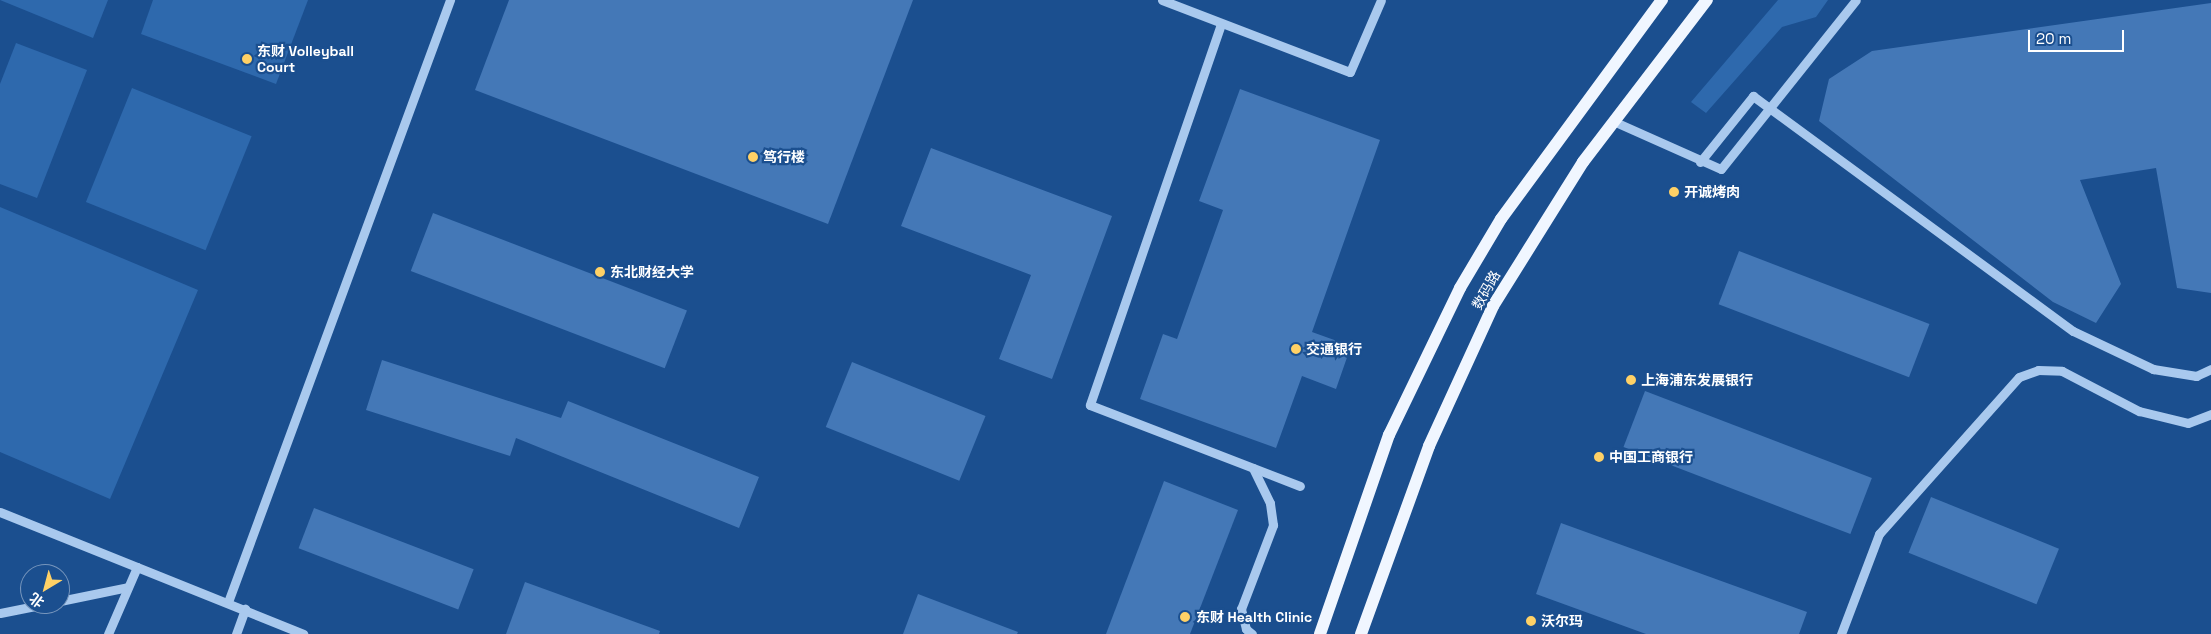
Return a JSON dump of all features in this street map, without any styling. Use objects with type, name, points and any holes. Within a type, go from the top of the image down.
[{"type":"main road","name":"数码路","points":[[1320,634],[1389,435],[1460,288],[1507,211],[1662,0]]},
{"type":"main road","name":"数码路","points":[[1361,634],[1458,378],[1533,239],[1613,121],[1707,0]]},
{"type":"street","points":[[228,602],[450,0]]},
{"type":"street","points":[[1162,0],[1350,72],[1381,0]]},
{"type":"street","points":[[1613,121],[1700,162],[1721,169],[1856,0]]},
{"type":"street","points":[[1221,24],[1090,405],[1300,486]]},
{"type":"street","points":[[1700,162],[1753,96],[1770,106],[2073,331],[2153,370],[2196,376],[2211,369]]},
{"type":"street","points":[[1841,634],[1879,534],[2019,377],[2038,370],[2062,371],[2138,412],[2188,423],[2211,414]]},
{"type":"street","points":[[1252,468],[1270,503],[1273,525],[1242,609],[1246,628],[1252,634]]},
{"type":"street","points":[[0,512],[228,602],[303,634]]},
{"type":"street","points":[[108,634],[137,567]]},
{"type":"street","points":[[70,599],[128,587]]},
{"type":"street","points":[[0,613],[20,609]]},
{"type":"street","points":[[236,634],[245,609]]},
{"type":"shaded area","points":[[0,0],[108,0],[93,38]]},
{"type":"shaded area","name":"东财 Volleyball Court","points":[[153,0],[308,0],[276,84],[141,34]]},
{"type":"shaded area","points":[[1778,0],[1828,0],[1816,17],[1782,27],[1706,113],[1691,102]]},
{"type":"shaded area","points":[[16,43],[87,70],[37,198],[0,184],[0,84]]},
{"type":"shaded area","points":[[132,88],[252,136],[206,250],[86,202]]},
{"type":"shaded area","points":[[0,207],[198,290],[110,499],[0,452]]},
{"type":"building","name":"笃行楼","points":[[509,0],[913,0],[828,224],[475,90]]},
{"type":"building","points":[[2211,3],[2211,293],[2177,288],[2156,168],[2080,180],[2121,284],[2096,323],[2053,302],[1819,121],[1829,79],[1872,51]]},
{"type":"building","points":[[1240,89],[1380,140],[1312,332],[1351,346],[1336,389],[1302,376],[1276,448],[1140,399],[1163,334],[1177,339],[1223,210],[1199,201]]},
{"type":"building","points":[[931,148],[1112,216],[1052,379],[999,359],[1031,275],[901,226]]},
{"type":"building","points":[[433,213],[687,310],[665,368],[411,271]]},
{"type":"building","points":[[1739,251],[1929,324],[1909,377],[1719,304]]},
{"type":"building","points":[[382,360],[561,418],[568,401],[759,477],[739,528],[516,438],[510,456],[366,410]]},
{"type":"building","points":[[852,362],[986,416],[959,481],[826,427]]},
{"type":"building","points":[[1645,391],[1872,478],[1850,534],[1623,447]]},
{"type":"building","points":[[1164,481],[1238,510],[1190,634],[1106,634]]},
{"type":"building","points":[[1931,497],[2059,549],[2036,604],[1909,553]]},
{"type":"building","points":[[314,508],[474,569],[458,609],[299,548]]},
{"type":"building","points":[[1561,523],[1807,612],[1799,634],[1646,634],[1536,594]]},
{"type":"building","points":[[525,582],[660,631],[659,634],[506,634]]},
{"type":"building","points":[[918,594],[1018,632],[1017,634],[903,634]]},
{"type":"place","name":"东财 Volleyball Court","points":[[247,59]]},
{"type":"place","name":"笃行楼","points":[[753,157]]},
{"type":"place","name":"开诚烤肉","points":[[1674,192]]},
{"type":"place","name":"东北财经大学","points":[[600,272]]},
{"type":"place","name":"交通银行","points":[[1296,349]]},
{"type":"place","name":"上海浦东发展银行","points":[[1631,380]]},
{"type":"place","name":"中国工商银行","points":[[1599,457]]},
{"type":"place","name":"东财 Health Clinic","points":[[1185,617]]},
{"type":"place","name":"沃尔玛","points":[[1531,621]]}]
